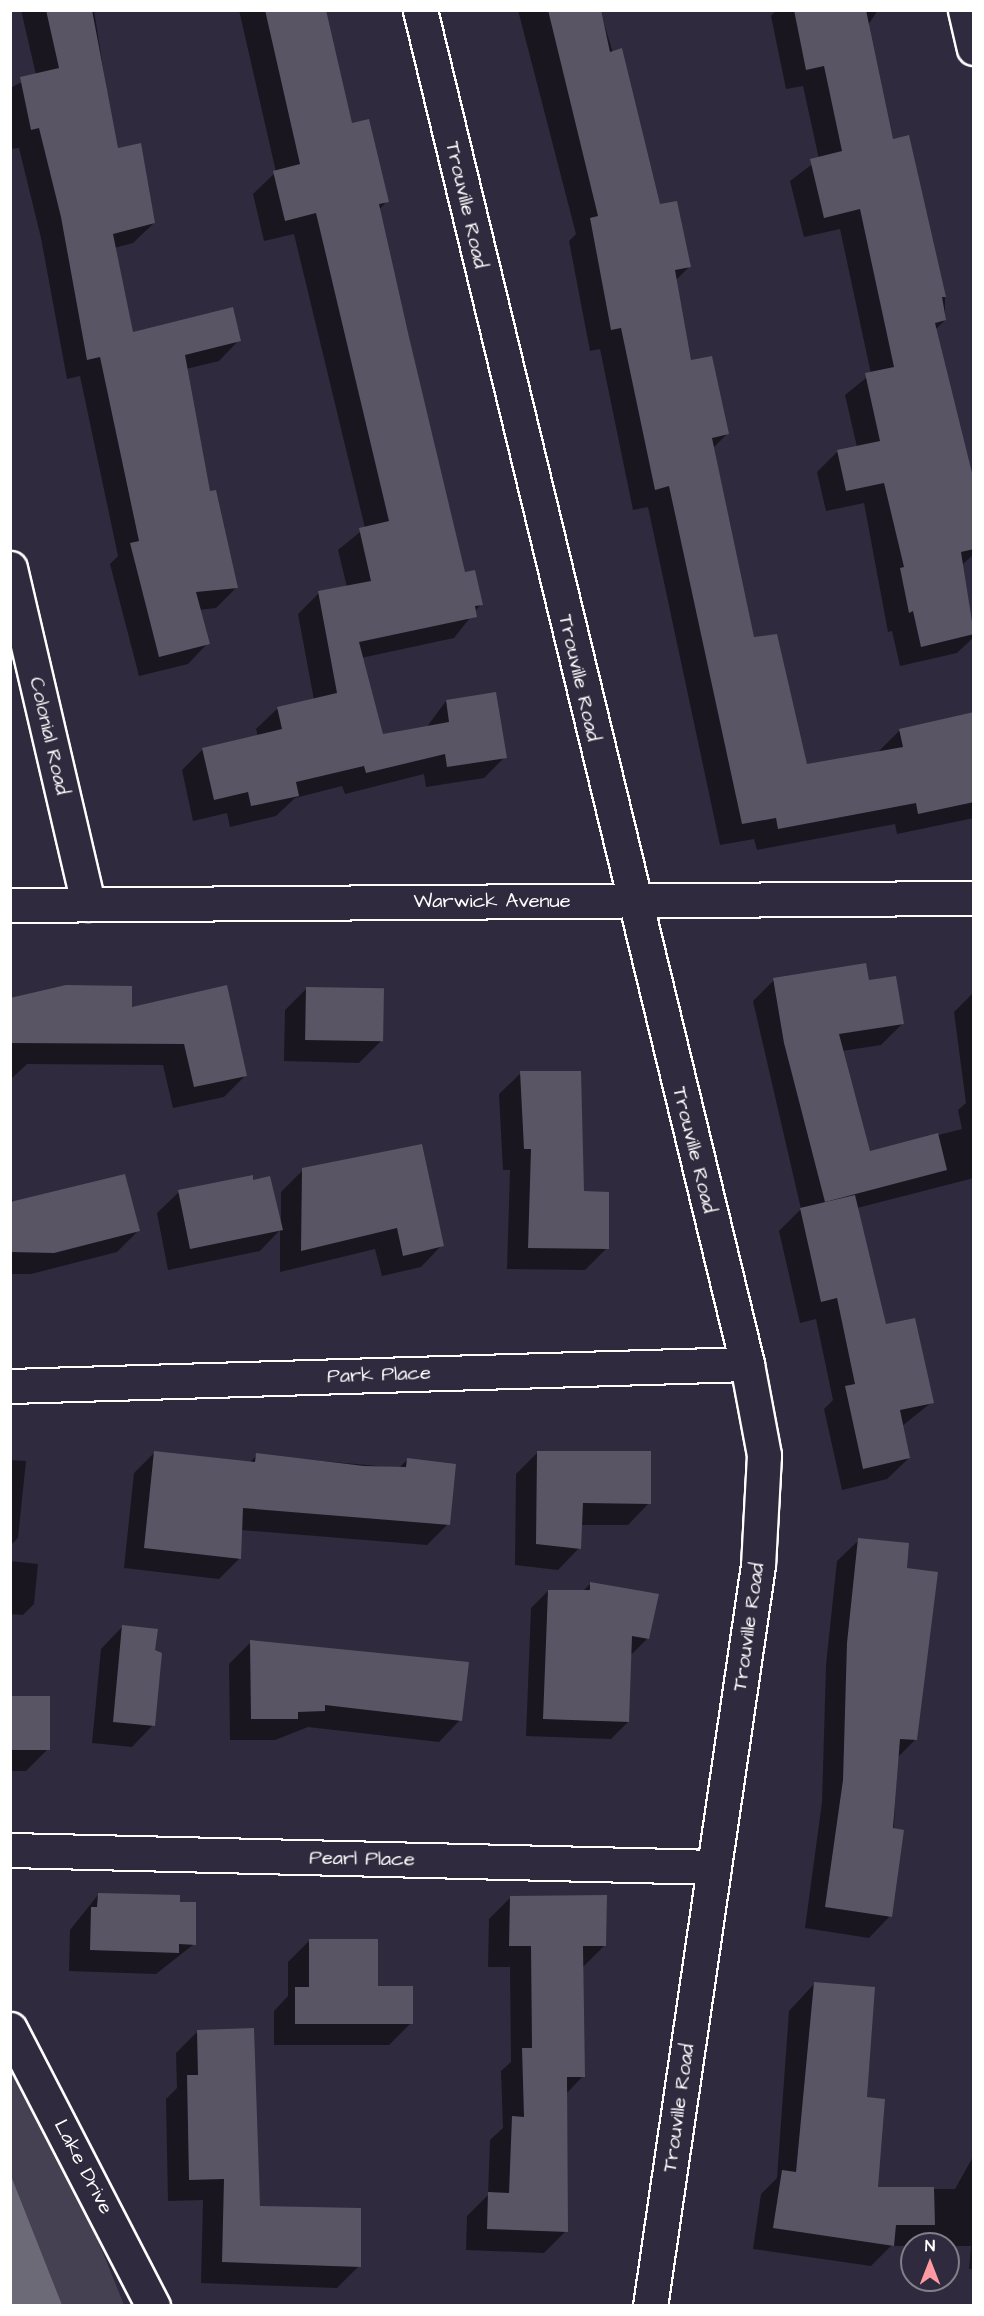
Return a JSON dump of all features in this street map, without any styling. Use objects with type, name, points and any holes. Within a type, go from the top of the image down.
[{"type":"street","name":"Trouville Road","points":[[420,10],[632,900],[747,1364],[764,1455],[764,1507],[650,2306]]},
{"type":"street","points":[[965,10],[974,48]]},
{"type":"street","name":"Colonial Road","points":[[10,568],[88,904]]},
{"type":"street","name":"Warwick Avenue","points":[[10,904],[974,898]]},
{"type":"street","name":"Park Place","points":[[10,1386],[747,1364]]},
{"type":"street","name":"Pearl Place","points":[[10,1850],[714,1868]]},
{"type":"street","name":"Lake Drive","points":[[10,2029],[153,2306]]},
{"type":"shaded area","points":[[10,2058],[72,2176],[124,2305],[11,2305]]},
{"type":"shaded area","points":[[11,2176],[62,2305],[11,2305]]},
{"type":"building","points":[[46,10],[92,10],[118,148],[141,143],[155,223],[113,234],[133,332],[233,307],[241,341],[185,355],[210,491],[216,490],[238,588],[196,592],[210,644],[159,657],[130,543],[139,541],[100,357],[87,360],[61,217],[39,128],[31,130],[20,77],[59,68]]},
{"type":"building","points":[[265,10],[326,10],[352,123],[369,119],[389,202],[379,204],[409,337],[465,572],[475,570],[483,605],[475,606],[477,617],[359,642],[383,734],[449,722],[446,700],[496,692],[507,758],[447,767],[445,754],[366,773],[364,766],[296,782],[299,796],[251,806],[248,792],[214,800],[202,748],[282,729],[277,707],[337,693],[318,591],[371,581],[359,528],[389,521],[316,213],[285,221],[273,171],[300,164]]},
{"type":"building","points":[[548,10],[601,10],[610,52],[622,48],[660,204],[677,201],[691,267],[675,270],[691,360],[712,356],[729,434],[712,438],[754,637],[777,634],[807,764],[903,747],[899,729],[974,712],[974,802],[918,814],[916,803],[778,829],[776,818],[742,824],[669,486],[655,490],[621,328],[611,330],[590,218],[598,216]]},
{"type":"building","points":[[794,10],[866,10],[893,139],[909,135],[946,297],[942,297],[946,320],[935,323],[974,481],[974,549],[961,552],[974,634],[921,647],[913,611],[909,613],[900,568],[904,567],[884,483],[846,491],[837,450],[880,441],[865,373],[894,367],[860,209],[824,218],[810,159],[842,151],[824,66],[806,70]]},
{"type":"building","points":[[866,963],[869,980],[896,976],[904,1024],[839,1034],[870,1151],[938,1133],[947,1170],[825,1202],[784,1043],[773,978]]},
{"type":"building","points":[[66,985],[132,986],[132,1007],[227,985],[247,1076],[194,1087],[184,1044],[10,1043],[10,998]]},
{"type":"building","points":[[306,987],[384,988],[383,1041],[305,1040]]},
{"type":"building","points":[[520,1071],[581,1071],[584,1191],[609,1192],[609,1249],[528,1248],[531,1149],[524,1149]]},
{"type":"building","points":[[422,1144],[444,1246],[403,1256],[397,1228],[301,1251],[302,1168]]},
{"type":"building","points":[[125,1174],[140,1231],[54,1253],[10,1252],[10,1202]]},
{"type":"building","points":[[253,1175],[253,1180],[270,1176],[283,1230],[190,1249],[178,1190]]},
{"type":"building","points":[[855,1195],[886,1324],[915,1318],[934,1403],[900,1410],[910,1458],[863,1469],[845,1386],[855,1384],[837,1298],[821,1302],[800,1208]]},
{"type":"building","points":[[154,1451],[255,1462],[256,1453],[364,1466],[406,1467],[407,1458],[456,1464],[450,1525],[243,1508],[241,1559],[144,1548]]},
{"type":"building","points":[[537,1451],[651,1451],[651,1504],[583,1503],[581,1549],[536,1544]]},
{"type":"building","points":[[858,1538],[909,1543],[907,1568],[938,1572],[917,1740],[900,1739],[893,1828],[904,1830],[892,1917],[825,1907],[843,1780],[847,1643]]},
{"type":"building","points":[[590,1582],[659,1594],[649,1639],[632,1636],[629,1722],[543,1719],[548,1590],[590,1590]]},
{"type":"building","points":[[122,1625],[158,1629],[155,1650],[162,1653],[155,1726],[113,1722]]},
{"type":"building","points":[[250,1640],[469,1662],[462,1721],[325,1705],[325,1711],[298,1712],[298,1719],[251,1719]]},
{"type":"building","points":[[10,1696],[50,1696],[50,1750],[10,1750]]},
{"type":"building","points":[[98,1893],[180,1895],[180,1902],[196,1902],[196,1945],[179,1944],[179,1953],[90,1950],[91,1907],[97,1907]]},
{"type":"building","points":[[607,1895],[606,1946],[583,1946],[585,2077],[567,2077],[568,2232],[487,2229],[488,2192],[509,2193],[512,2116],[524,2117],[522,2048],[532,2048],[531,1946],[509,1946],[510,1896]]},
{"type":"building","points":[[309,1939],[378,1939],[378,1986],[413,1986],[413,2024],[295,2024],[295,1987],[309,1987]]},
{"type":"building","points":[[814,1982],[875,1987],[867,2097],[885,2099],[878,2187],[934,2187],[935,2225],[896,2225],[894,2246],[773,2228],[782,2170],[796,2172]]},
{"type":"building","points":[[254,2028],[260,2206],[361,2208],[361,2267],[222,2262],[224,2179],[189,2180],[187,2075],[198,2075],[197,2030]]}]
